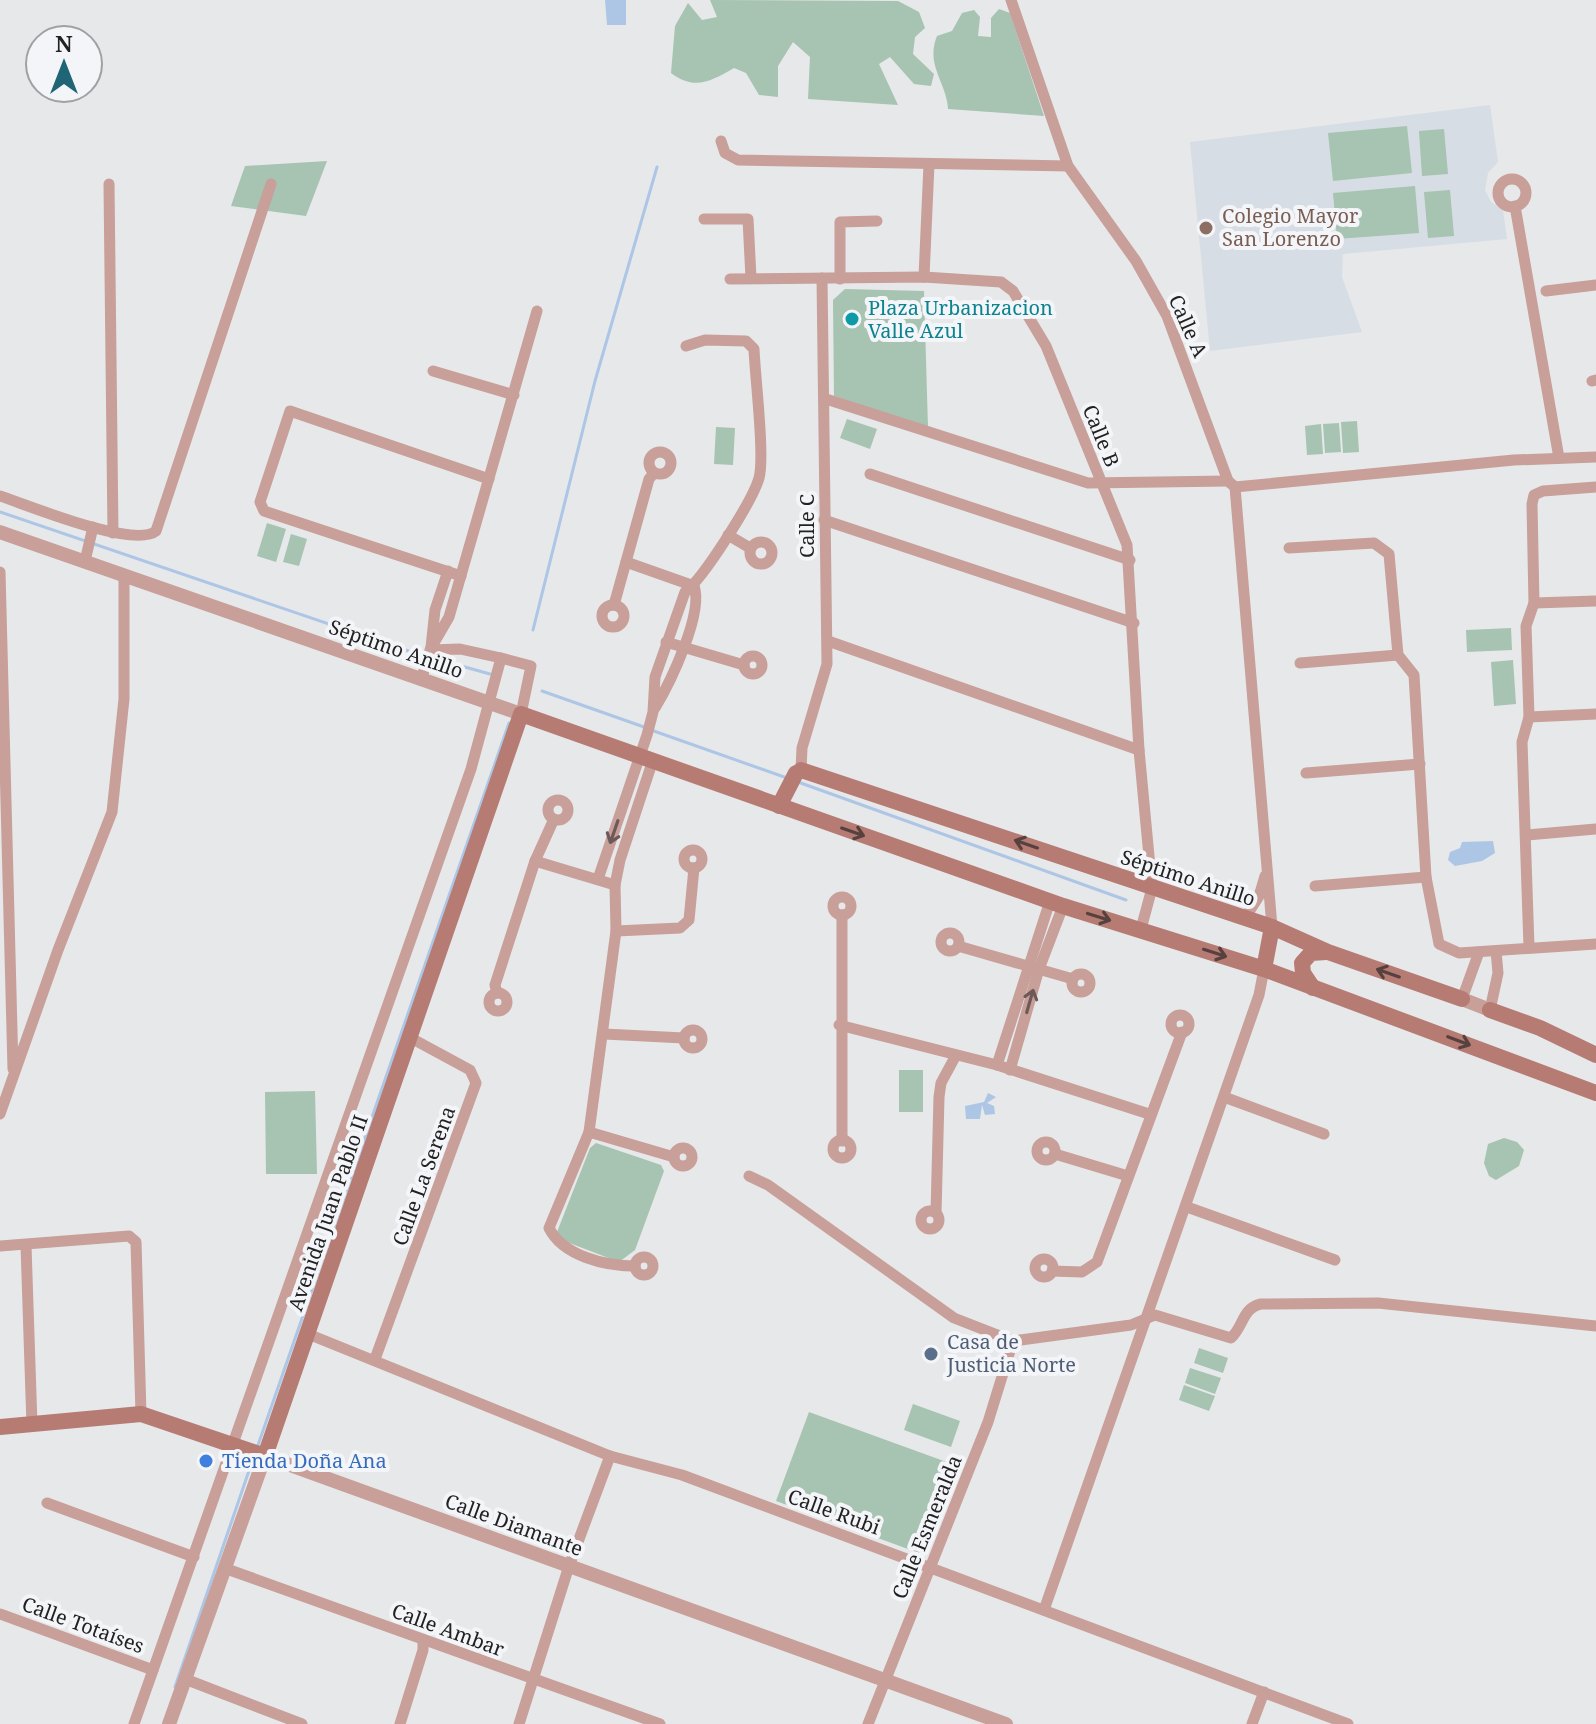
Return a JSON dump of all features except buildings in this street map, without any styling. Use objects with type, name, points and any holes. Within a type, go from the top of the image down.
[{"type":"main road","name":"Séptimo Anillo","points":[[521,714],[1056,903],[1264,969],[1596,1092]]},
{"type":"main road","name":"Avenida Juan Pablo II","points":[[251,1451],[308,1334],[521,714]]},
{"type":"main road","points":[[779,806],[795,776]]},
{"type":"main road","name":"Séptimo Anillo","points":[[795,776],[1272,927],[1328,952],[1462,999]]},
{"type":"main road","points":[[1264,969],[1272,927]]},
{"type":"main road","points":[[1313,988],[1303,973],[1304,959],[1311,953],[1328,952]]},
{"type":"main road","name":"Séptimo Anillo","points":[[1490,1010],[1540,1028],[1596,1055]]},
{"type":"main road","name":"Calle Diamante","points":[[0,1427],[141,1414],[251,1451]]},
{"type":"street","name":"Calle A","points":[[1011,0],[1068,166],[1136,261],[1167,316],[1231,484],[1272,927]]},
{"type":"street","points":[[721,141],[725,153],[732,159],[1068,166]]},
{"type":"street","points":[[924,277],[929,164]]},
{"type":"street","points":[[109,184],[113,533]]},
{"type":"street","points":[[0,496],[113,533],[140,538],[156,531],[271,184]]},
{"type":"street","points":[[1515,206],[1559,458]]},
{"type":"street","points":[[704,219],[748,219],[751,278]]},
{"type":"street","points":[[840,279],[840,222],[877,221]]},
{"type":"street","name":"Calle B","points":[[730,279],[924,277],[1001,282],[1013,291],[1046,346],[1127,545],[1134,623],[1139,750],[1152,888]]},
{"type":"street","name":"Calle C","points":[[795,776],[826,677],[828,641],[822,278]]},
{"type":"street","points":[[1546,291],[1596,285]]},
{"type":"street","points":[[430,649],[446,626],[537,311]]},
{"type":"street","points":[[635,1266],[607,1264],[565,1248],[557,1243],[549,1228],[589,1132],[616,931],[615,885],[645,760],[655,677],[685,592],[694,586],[728,535],[759,479],[754,349],[746,341],[705,340],[686,346]]},
{"type":"street","points":[[433,371],[514,395]]},
{"type":"street","points":[[826,399],[1077,480],[1100,484],[1231,484],[1596,457]]},
{"type":"street","points":[[461,576],[262,509],[260,502],[287,414],[294,411],[489,479]]},
{"type":"street","points":[[614,605],[649,479],[654,473]]},
{"type":"street","points":[[870,474],[1130,560]]},
{"type":"street","points":[[1529,947],[1522,742],[1529,717],[1526,626],[1534,603],[1534,495],[1543,491],[1596,487]]},
{"type":"street","points":[[824,520],[1134,623]]},
{"type":"street","points":[[88,550],[93,527]]},
{"type":"street","name":"Séptimo Anillo","points":[[0,532],[88,550],[124,575],[521,714]]},
{"type":"street","points":[[728,535],[750,548]]},
{"type":"street","points":[[1289,548],[1374,543],[1386,549],[1398,655],[1414,675],[1426,877],[1439,944],[1451,952],[1596,944]]},
{"type":"street","points":[[626,562],[694,586]]},
{"type":"street","points":[[421,680],[430,649],[433,619],[448,571]]},
{"type":"street","points":[[0,572],[3,880],[13,1078]]},
{"type":"street","points":[[0,1114],[112,812],[124,699],[124,575]]},
{"type":"street","points":[[652,715],[671,681],[683,647],[697,596],[694,586]]},
{"type":"street","points":[[1534,603],[1596,601]]},
{"type":"street","points":[[828,641],[1139,750]]},
{"type":"street","points":[[666,642],[744,665]]},
{"type":"street","points":[[430,649],[460,649],[531,666],[521,714]]},
{"type":"street","points":[[1300,663],[1398,655]]},
{"type":"street","points":[[134,1724],[194,1557],[251,1451],[291,1271],[471,769],[501,658]]},
{"type":"street","points":[[1529,717],[1596,714]]},
{"type":"street","points":[[598,879],[645,760]]},
{"type":"street","points":[[1306,773],[1420,764]]},
{"type":"street","points":[[497,993],[495,985],[535,861],[554,819]]},
{"type":"street","points":[[1527,835],[1596,829]]},
{"type":"street","points":[[535,861],[615,885]]},
{"type":"street","points":[[616,931],[680,928],[685,925],[689,920],[694,868]]},
{"type":"street","points":[[1245,918],[1256,903],[1265,876]]},
{"type":"street","points":[[1315,886],[1426,877]]},
{"type":"street","points":[[1141,929],[1152,888]]},
{"type":"street","points":[[997,1065],[1027,966],[1056,903]]},
{"type":"street","points":[[1010,1070],[1056,903]]},
{"type":"street","points":[[842,915],[839,1025],[842,1141]]},
{"type":"street","points":[[958,946],[1073,979]]},
{"type":"street","points":[[1490,1010],[1498,973],[1496,951]]},
{"type":"street","points":[[1462,999],[1479,952]]},
{"type":"street","points":[[1044,1610],[1187,1207],[1259,995],[1264,969]]},
{"type":"street","name":"Séptimo Anillo","points":[[1462,999],[1490,1010]]},
{"type":"street","points":[[839,1025],[955,1057],[997,1065],[1149,1114]]},
{"type":"street","points":[[1052,1271],[1082,1272],[1097,1262],[1149,1114],[1182,1032]]},
{"type":"street","points":[[604,1034],[684,1038]]},
{"type":"street","name":"Calle La Serena","points":[[375,1359],[476,1083],[470,1070],[409,1037]]},
{"type":"street","points":[[936,1213],[939,1097],[941,1083],[955,1057]]},
{"type":"street","points":[[1224,1097],[1324,1134]]},
{"type":"street","points":[[589,1132],[674,1157]]},
{"type":"street","points":[[1055,1154],[1128,1176]]},
{"type":"street","points":[[749,1176],[768,1185],[954,1318],[1013,1341],[1146,1322],[1155,1315],[1231,1338],[1252,1306],[1378,1303],[1596,1326]]},
{"type":"street","points":[[1187,1207],[1335,1260]]},
{"type":"street","points":[[0,1246],[129,1236],[136,1242],[141,1414]]},
{"type":"street","points":[[26,1246],[32,1425]]},
{"type":"street","name":"Calle Rubi","points":[[308,1334],[610,1456],[682,1475],[1348,1724]]},
{"type":"street","name":"Calle Esmeralda","points":[[868,1724],[988,1422],[1013,1341]]},
{"type":"street","name":"Calle Diamante","points":[[251,1451],[1006,1724]]},
{"type":"street","name":"Avenida Juan Pablo II","points":[[169,1724],[224,1568],[251,1451]]},
{"type":"street","points":[[519,1724],[569,1566],[610,1456]]},
{"type":"street","points":[[47,1503],[194,1557]]},
{"type":"street","name":"Calle Ambar","points":[[224,1568],[660,1724]]},
{"type":"street","name":"Calle Totaíses","points":[[0,1614],[153,1670]]},
{"type":"street","points":[[400,1724],[423,1650],[423,1640]]},
{"type":"street","points":[[185,1679],[302,1724]]},
{"type":"street","points":[[1252,1724],[1264,1692]]},
{"type":"shaded area","points":[[1490,105],[1498,162],[1488,173],[1485,190],[1491,202],[1503,210],[1507,239],[1343,254],[1342,277],[1362,332],[1210,351],[1190,142]]},
{"type":"green space","points":[[710,0],[898,1],[919,12],[925,28],[915,37],[913,54],[934,74],[931,86],[914,84],[890,57],[879,64],[898,105],[808,99],[810,57],[793,42],[778,66],[778,97],[759,95],[746,73],[734,68],[710,80],[688,82],[671,73],[675,26],[688,3],[702,20],[717,17]]},
{"type":"green space","points":[[999,9],[1010,13],[1044,116],[948,109],[935,65],[937,36],[952,31],[962,13],[974,10],[980,17],[978,36],[991,37],[991,18]]},
{"type":"green space","points":[[1407,126],[1412,173],[1333,181],[1328,133]]},
{"type":"green space","points":[[1444,129],[1448,174],[1422,176],[1419,131]]},
{"type":"green space","points":[[327,161],[306,216],[231,206],[245,166]]},
{"type":"green space","points":[[1415,186],[1419,233],[1337,239],[1333,193]]},
{"type":"green space","points":[[1450,190],[1454,236],[1428,238],[1424,192]]},
{"type":"green space","points":[[845,289],[924,291],[928,428],[834,396],[833,300]]},
{"type":"green space","points":[[847,419],[877,429],[870,449],[840,438]]},
{"type":"green space","points":[[1357,421],[1359,452],[1343,453],[1341,422]]},
{"type":"green space","points":[[1339,423],[1341,452],[1325,453],[1323,424]]},
{"type":"green space","points":[[1321,424],[1323,454],[1307,455],[1305,426]]},
{"type":"green space","points":[[716,427],[735,428],[733,465],[714,464]]},
{"type":"green space","points":[[267,523],[286,529],[276,562],[257,556]]},
{"type":"green space","points":[[291,534],[307,539],[299,566],[283,562]]},
{"type":"green space","points":[[1511,628],[1512,650],[1467,652],[1466,630]]},
{"type":"green space","points":[[1513,660],[1516,704],[1494,706],[1491,662]]},
{"type":"green space","points":[[899,1070],[923,1070],[923,1112],[899,1112]]},
{"type":"green space","points":[[315,1091],[317,1174],[266,1174],[265,1092]]},
{"type":"green space","points":[[1504,1138],[1517,1142],[1524,1150],[1519,1166],[1496,1180],[1489,1176],[1484,1163],[1488,1144]]},
{"type":"green space","points":[[596,1143],[661,1165],[664,1171],[635,1250],[619,1262],[559,1239],[557,1232],[590,1148]]},
{"type":"green space","points":[[1199,1348],[1228,1358],[1223,1373],[1194,1363]]},
{"type":"green space","points":[[1190,1368],[1221,1378],[1215,1394],[1185,1383]]},
{"type":"green space","points":[[1184,1385],[1215,1396],[1209,1411],[1179,1400]]},
{"type":"green space","points":[[913,1404],[960,1421],[951,1447],[904,1430]]},
{"type":"green space","points":[[809,1412],[952,1464],[919,1553],[776,1501]]},
{"type":"water","points":[[605,0],[626,0],[626,25],[607,25]]},
{"type":"water","points":[[1493,841],[1495,853],[1482,861],[1455,866],[1448,860],[1450,852],[1460,848],[1462,842]]},
{"type":"water","points":[[988,1093],[996,1097],[987,1103],[994,1106],[995,1114],[985,1115],[982,1105],[980,1119],[966,1119],[965,1106],[984,1102]]},
{"type":"waterway","points":[[533,630],[595,381],[657,167]]},
{"type":"waterway","points":[[0,512],[417,654]]},
{"type":"waterway","points":[[440,660],[490,674]]},
{"type":"waterway","points":[[542,691],[644,727]]},
{"type":"waterway","points":[[257,1448],[509,723]]},
{"type":"waterway","points":[[651,730],[787,778]]},
{"type":"waterway","points":[[798,782],[1126,900]]},
{"type":"waterway","points":[[175,1687],[253,1459]]},
{"type":"place","name":"Colegio Mayor San Lorenzo","points":[[1206,228]]},
{"type":"place","name":"Plaza Urbanizacion Valle Azul","points":[[852,319]]},
{"type":"place","name":"Casa de Justicia Norte","points":[[931,1354]]},
{"type":"place","name":"Tienda Doña Ana","points":[[206,1461]]}]
